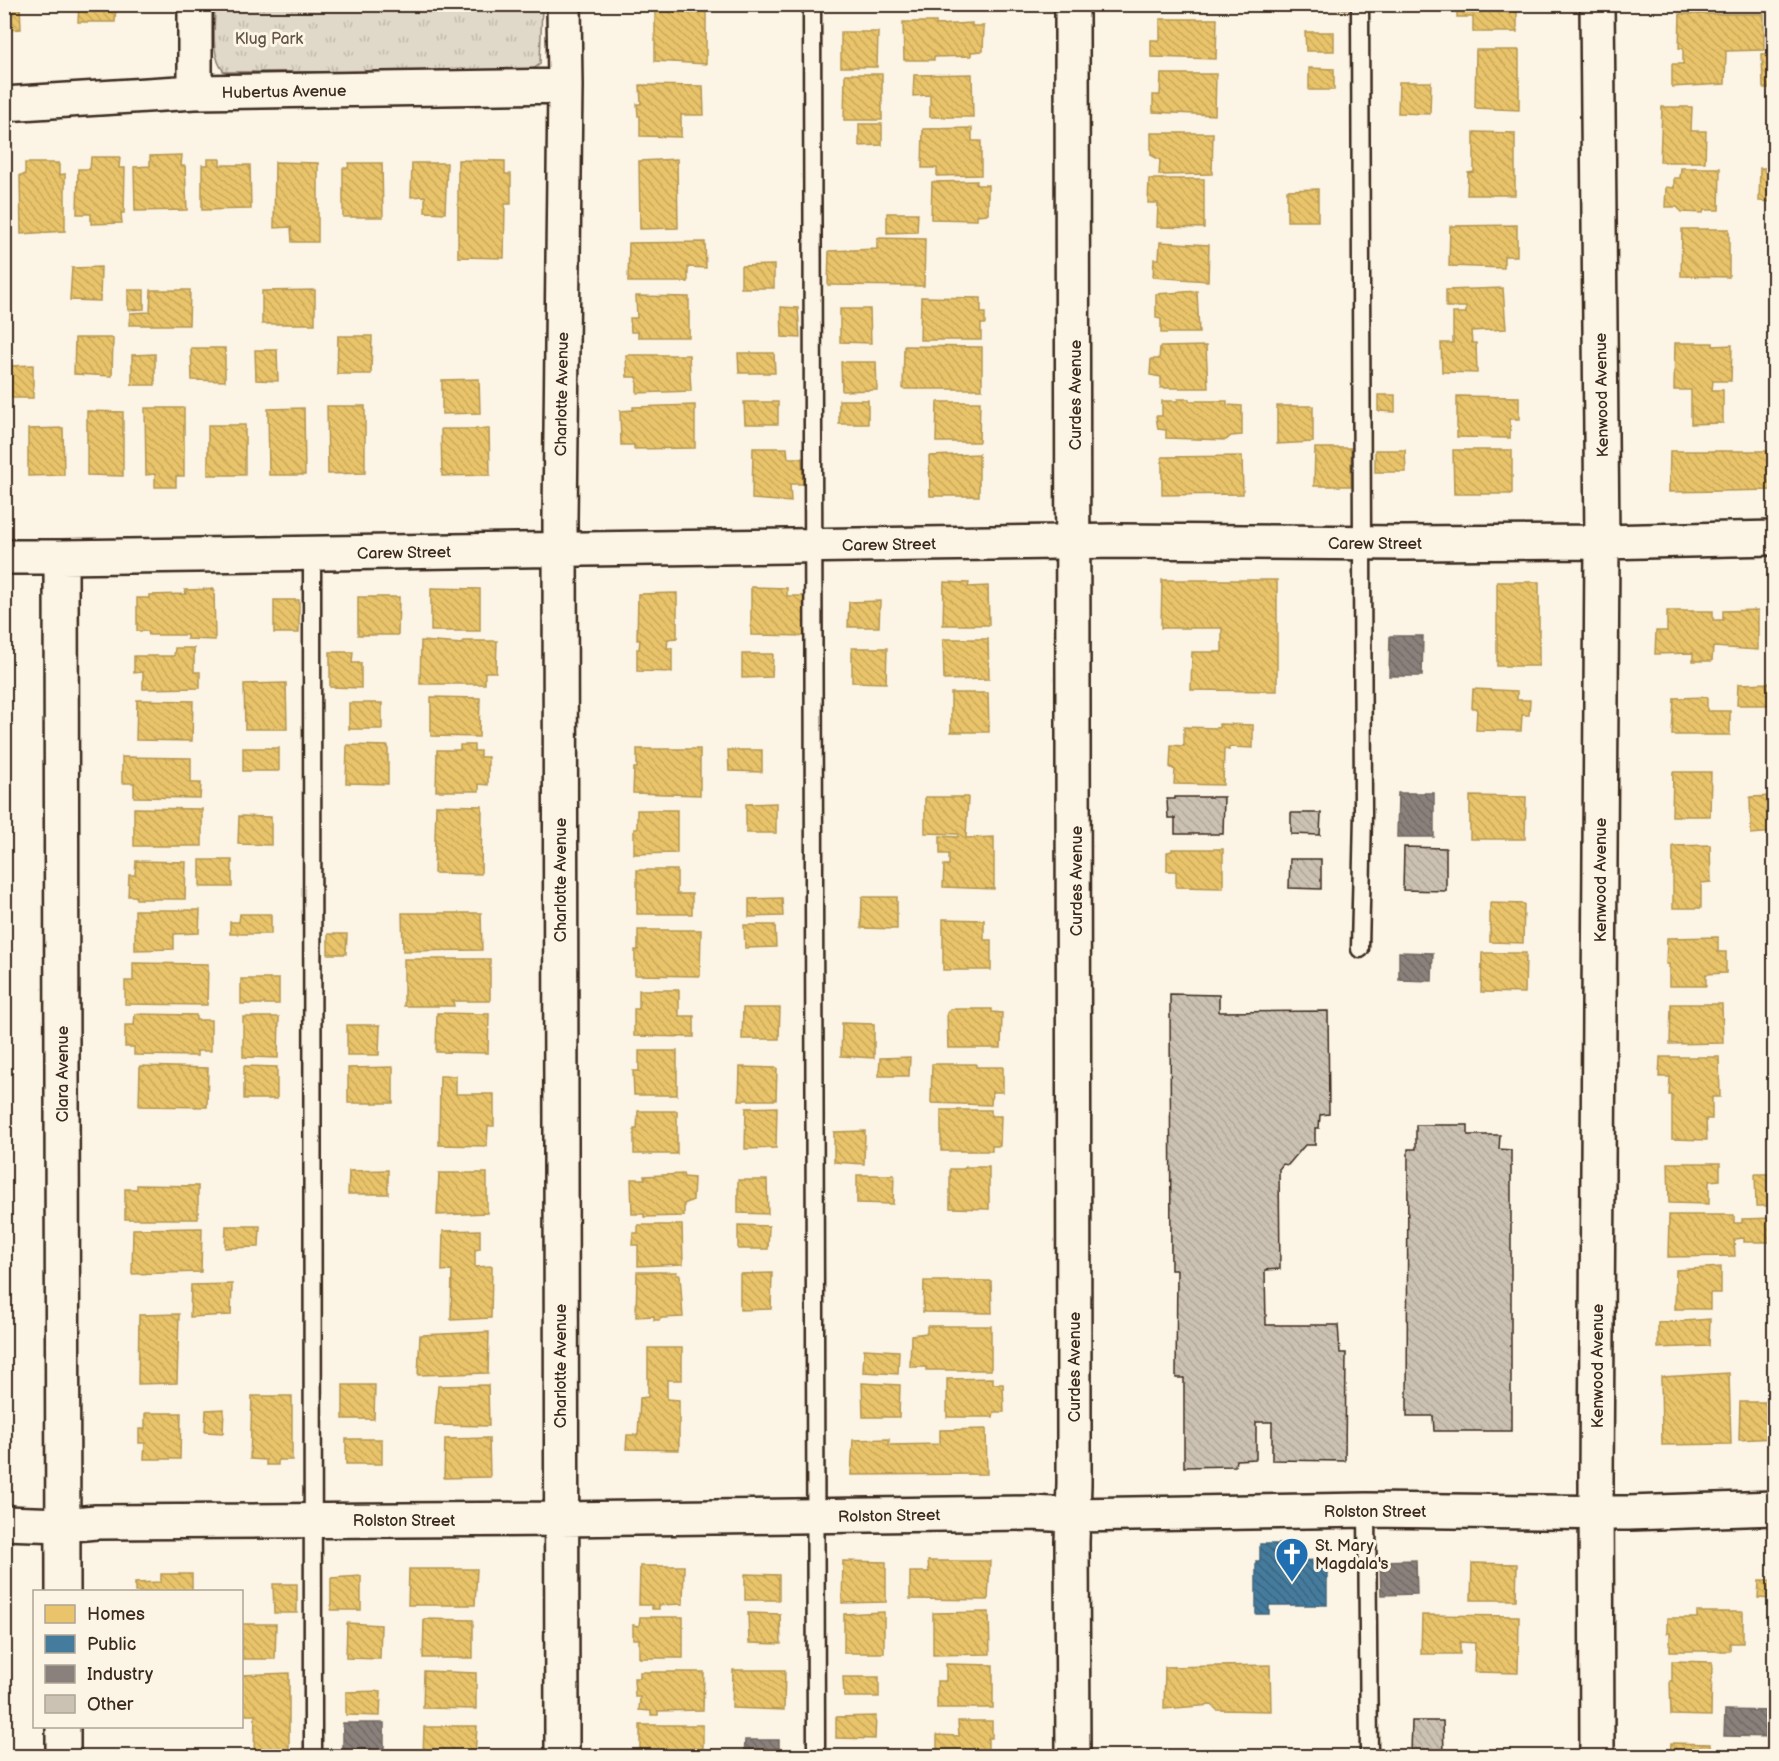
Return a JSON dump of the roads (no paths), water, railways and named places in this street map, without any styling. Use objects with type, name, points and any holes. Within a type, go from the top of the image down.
[{"type":"street","points":[[195,4],[195,92]]},
{"type":"street","name":"Charlotte Avenue","points":[[562,1756],[560,550],[564,4]]},
{"type":"street","name":"Curdes Avenue","points":[[1072,4],[1077,960],[1073,1756]]},
{"type":"street","name":"Kenwood Avenue","points":[[1597,4],[1602,542],[1596,1513],[1597,1756]]},
{"type":"street","name":"Hubertus Avenue","points":[[4,104],[195,92],[565,86]]},
{"type":"street","name":"Carew Street","points":[[4,557],[1076,541],[1602,542],[1774,538]]},
{"type":"street","name":"Clara Avenue","points":[[62,557],[63,1590]]},
{"type":"street","name":"Rolston Street","points":[[4,1523],[63,1525],[96,1522],[1031,1513],[1073,1515],[1367,1510],[1629,1514],[1774,1508]]},
{"type":"street","points":[[63,1728],[63,1756]]},
{"type":"lane","points":[[812,4],[816,1756]]},
{"type":"lane","points":[[1360,4],[1363,814],[1360,949]]},
{"type":"lane","points":[[312,554],[313,1756]]},
{"type":"lane","points":[[1367,1510],[1369,1756]]},
{"type":"place","name":"St. Mary Magdala's","points":[[1292,1583]]},
{"type":"park label","name":"Klug Park","points":[[269,38]]}]
